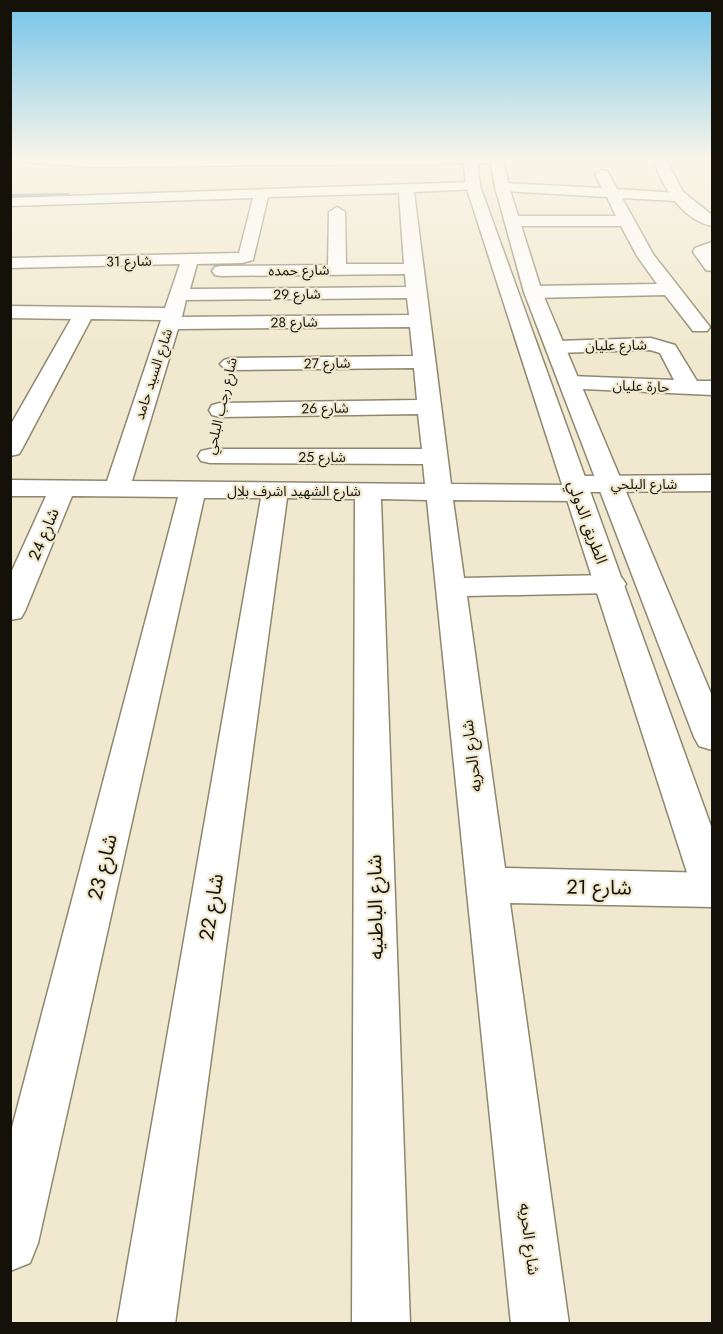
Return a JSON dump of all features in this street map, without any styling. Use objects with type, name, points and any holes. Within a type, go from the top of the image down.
[{"type":"street","points":[[248,253],[256,219]]},
{"type":"street","points":[[332,219],[337,248],[337,270]]},
{"type":"street","name":"شارع الحريه","points":[[407,219],[409,275],[424,362],[540,1323]]},
{"type":"street","name":"الطريق الدولي","points":[[495,219],[576,489],[611,584],[712,885]]},
{"type":"street","points":[[626,219],[645,256],[706,327]]},
{"type":"street","name":"الطريق الدولي","points":[[512,221],[534,292],[712,737]]},
{"type":"street","points":[[512,221],[627,222]]},
{"type":"street","points":[[712,247],[701,252],[712,266]]},
{"type":"street","points":[[315,248],[358,248]]},
{"type":"street","name":"شارع 31","points":[[18,269],[188,266],[238,259],[248,253],[271,249]]},
{"type":"street","name":"شارع حمده","points":[[188,266],[337,270],[409,275]]},
{"type":"street","name":"شارع السيد حامد","points":[[117,489],[188,266]]},
{"type":"street","name":"شارع 29","points":[[174,311],[409,275]]},
{"type":"street","name":"شارع 28","points":[[174,311],[240,322],[409,275]]},
{"type":"street","points":[[534,292],[671,289]]},
{"type":"street","points":[[10,312],[174,311]]},
{"type":"street","points":[[10,449],[84,313]]},
{"type":"street","name":"شارع رجب البلحي","points":[[202,479],[240,322]]},
{"type":"street","points":[[672,328],[706,327]]},
{"type":"street","name":"شارع عليان","points":[[556,347],[658,344],[668,349],[684,378]]},
{"type":"street","name":"شارع 27","points":[[231,364],[424,362]]},
{"type":"street","points":[[637,368],[684,378]]},
{"type":"street","name":"حارة عليان","points":[[570,383],[684,378],[712,388]]},
{"type":"street","name":"شارع 26","points":[[220,410],[429,407]]},
{"type":"street","name":"شارع 25","points":[[202,479],[435,457]]},
{"type":"street","name":"شارع الشهيد اشرف بلال","points":[[10,488],[117,489],[202,479],[275,490],[439,492],[576,489]]},
{"type":"street","name":"شارع 23","points":[[10,1243],[202,479]]},
{"type":"street","name":"شارع البلحي","points":[[576,489],[611,484],[712,483]]},
{"type":"street","name":"شارع 24","points":[[10,611],[62,489]]},
{"type":"street","name":"شارع 22","points":[[146,1323],[275,490]]},
{"type":"street","name":"شارع الباطنيه","points":[[368,491],[381,1323]]},
{"type":"street","points":[[450,587],[611,584]]},
{"type":"street","name":"شارع 21","points":[[486,885],[712,890]]}]
